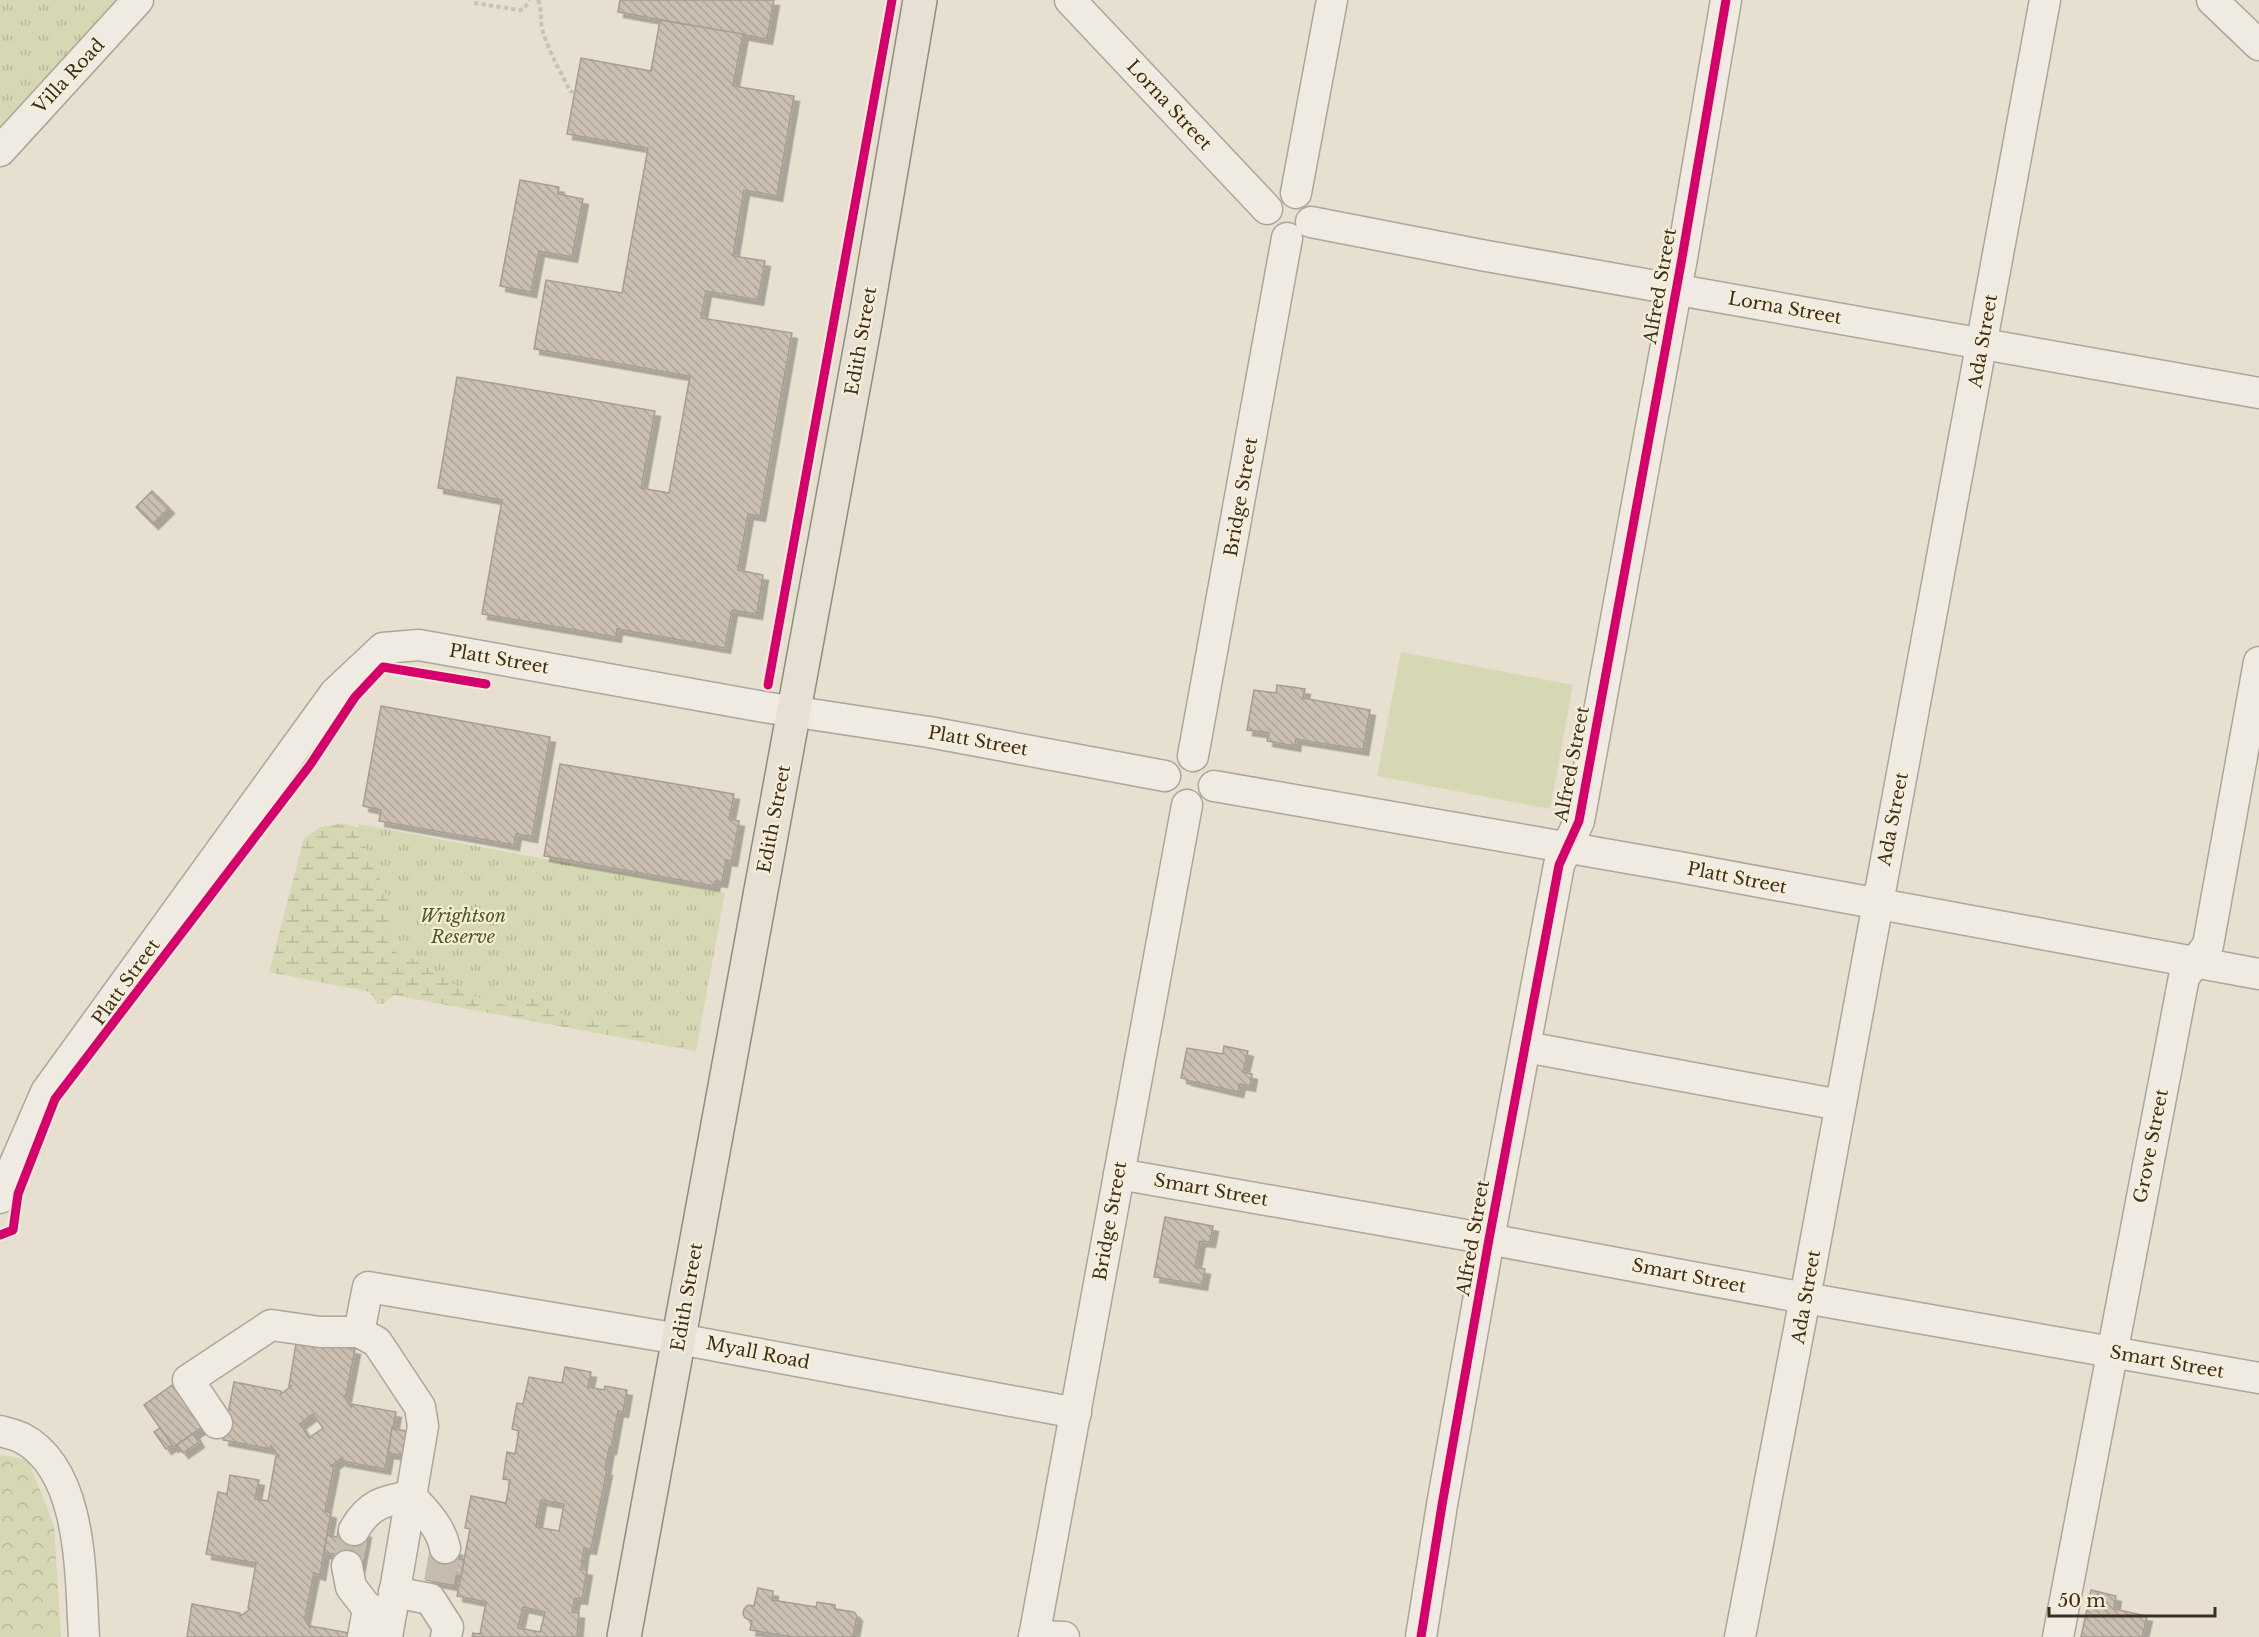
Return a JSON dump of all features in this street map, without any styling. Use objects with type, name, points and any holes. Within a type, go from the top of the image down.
[{"type":"main road","name":"Edith Street","points":[[624,1637],[867,312],[920,0]]},
{"type":"street","name":"Villa Road","points":[[0,152],[138,0]]},
{"type":"street","name":"Lorna Street","points":[[1070,0],[1267,209]]},
{"type":"street","points":[[1296,194],[1332,0]]},
{"type":"street","name":"Alfred Street","points":[[1421,1637],[1489,1239],[1557,871],[1579,821],[1677,288],[1726,0]]},
{"type":"street","name":"Ada Street","points":[[1740,1637],[1806,1298],[2045,0]]},
{"type":"street","points":[[2212,0],[2259,45]]},
{"type":"street","points":[[1290,192],[1306,199],[1310,204],[1311,222],[1300,236],[1287,238],[1275,233],[1271,228],[1267,209],[1278,195],[1290,192]]},
{"type":"street","name":"Lorna Street","points":[[1311,222],[1470,253],[2259,393]]},
{"type":"street","name":"Bridge Street","points":[[1193,756],[1287,238]]},
{"type":"street","name":"Platt Street","points":[[0,1198],[46,1092],[335,693],[383,648],[418,645],[793,711],[929,732],[1165,776]]},
{"type":"street","name":"Grove Street","points":[[2058,1637],[2184,977],[2208,945],[2259,662]]},
{"type":"street","points":[[1193,756],[1206,761],[1215,779],[1207,799],[1194,805],[1187,805],[1172,798],[1166,788],[1165,776],[1176,761],[1193,756]]},
{"type":"street","name":"Platt Street","points":[[1214,786],[1568,847],[2259,974]]},
{"type":"street","name":"Bridge Street","points":[[1034,1636],[1187,805]]},
{"type":"street","points":[[1526,1047],[1840,1105]]},
{"type":"street","name":"Smart Street","points":[[1119,1174],[2259,1378]]},
{"type":"street","name":"Myall Road","points":[[359,1332],[368,1287],[679,1339],[1076,1413]]},
{"type":"street","points":[[217,1423],[188,1380],[271,1325],[320,1332],[359,1332],[376,1342],[420,1407],[423,1426],[411,1496],[380,1618]]},
{"type":"street","points":[[0,1431],[22,1438],[37,1449],[50,1462],[60,1480],[78,1542],[84,1637]]},
{"type":"street","points":[[354,1530],[363,1515],[382,1502],[411,1496]]},
{"type":"street","points":[[411,1496],[434,1522],[444,1540],[445,1548]]},
{"type":"street","points":[[347,1566],[351,1587],[380,1618]]},
{"type":"street","points":[[380,1618],[435,1591],[448,1627],[446,1637]]},
{"type":"street","points":[[1034,1636],[1064,1637]]},
{"type":"path","points":[[474,3],[519,10],[524,9],[530,0]]},
{"type":"path","points":[[538,0],[541,5],[541,26],[545,38],[570,91],[575,93]]},
{"type":"green space","points":[[0,0],[125,0],[0,140]]},
{"type":"green space","points":[[1401,652],[1573,685],[1550,809],[1377,776]]},
{"type":"green space","points":[[343,823],[367,831],[365,850],[382,883],[391,910],[393,922],[391,943],[398,955],[422,963],[466,991],[492,1002],[511,1006],[531,996],[569,1018],[638,1027],[666,1038],[688,1038],[691,1044],[672,1047],[393,995],[384,1004],[377,1004],[370,992],[269,972],[304,838],[321,827]]},
{"type":"green space","name":"Wrightson Reserve","points":[[359,824],[725,893],[696,1051],[329,983]]},
{"type":"green space","points":[[0,1455],[28,1460],[54,1525],[61,1637],[0,1637]]},
{"type":"building","points":[[620,0],[774,0],[767,39],[618,12]]},
{"type":"building","points":[[660,20],[743,34],[733,86],[794,96],[777,196],[744,190],[733,256],[765,261],[758,300],[706,291],[701,318],[792,333],[760,516],[748,514],[738,570],[763,575],[757,614],[732,610],[725,648],[617,629],[616,637],[482,614],[502,500],[438,488],[457,377],[655,411],[641,488],[669,493],[690,376],[534,349],[546,280],[622,293],[648,148],[567,134],[581,58],[651,71]]},
{"type":"building","points":[[520,180],[559,187],[558,194],[583,199],[572,257],[539,251],[531,292],[500,286]]},
{"type":"building","points":[[152,491],[169,508],[153,524],[136,507]]},
{"type":"building","points":[[1277,685],[1305,689],[1303,698],[1370,710],[1363,750],[1296,739],[1295,746],[1267,741],[1269,733],[1247,730],[1254,690],[1276,693]]},
{"type":"building","points":[[381,706],[550,737],[532,837],[516,834],[514,845],[379,821],[381,810],[363,806]]},
{"type":"building","points":[[560,764],[734,794],[729,819],[739,821],[732,861],[726,860],[722,882],[715,881],[714,886],[544,856]]},
{"type":"building","points":[[1224,1046],[1248,1051],[1243,1072],[1252,1074],[1250,1086],[1240,1084],[1238,1092],[1181,1078],[1187,1048],[1223,1054]]},
{"type":"building","points":[[1165,1217],[1213,1226],[1210,1242],[1200,1241],[1195,1267],[1205,1269],[1202,1285],[1154,1277]]},
{"type":"building","points":[[297,1338],[355,1349],[346,1396],[344,1396],[351,1407],[352,1404],[396,1412],[385,1469],[341,1461],[342,1458],[331,1466],[334,1466],[325,1511],[331,1513],[320,1575],[314,1573],[304,1618],[310,1628],[311,1626],[355,1634],[354,1637],[187,1637],[192,1604],[240,1613],[240,1616],[250,1609],[248,1608],[256,1563],[206,1554],[218,1492],[227,1494],[230,1475],[259,1480],[255,1499],[268,1501],[276,1456],[279,1456],[271,1446],[271,1449],[223,1440],[234,1382],[281,1391],[281,1394],[291,1386],[289,1386]],"holes":[[[313,1414],[323,1428],[309,1438],[300,1424]]]},
{"type":"building","points":[[565,1367],[591,1372],[588,1387],[604,1390],[605,1386],[627,1390],[623,1412],[618,1411],[611,1449],[609,1448],[605,1470],[607,1470],[591,1549],[584,1548],[581,1569],[587,1570],[582,1599],[575,1598],[572,1612],[579,1613],[577,1637],[472,1637],[473,1633],[480,1634],[486,1602],[457,1596],[470,1529],[465,1528],[471,1496],[506,1503],[510,1480],[503,1479],[507,1452],[515,1454],[519,1431],[512,1429],[517,1403],[523,1404],[529,1377],[562,1383]],"holes":[[[541,1500],[564,1504],[559,1531],[536,1527]],[[523,1607],[545,1612],[540,1632],[518,1628]]]},
{"type":"building","points":[[175,1383],[204,1426],[173,1447],[144,1405]]},
{"type":"building","points":[[160,1428],[172,1445],[166,1449],[154,1432]]},
{"type":"building","points":[[392,1428],[410,1432],[405,1456],[388,1453]]},
{"type":"building","points":[[194,1433],[199,1442],[183,1453],[177,1445]]},
{"type":"building","points":[[339,1527],[366,1532],[359,1569],[332,1564],[334,1554],[324,1553],[327,1535],[337,1537]]},
{"type":"building","points":[[432,1545],[458,1550],[456,1559],[464,1560],[461,1577],[453,1575],[452,1585],[426,1580]]},
{"type":"building","points":[[758,1588],[773,1591],[772,1600],[816,1607],[817,1602],[835,1605],[835,1609],[854,1612],[857,1616],[853,1637],[793,1637],[750,1630],[752,1621],[745,1618],[743,1614],[748,1605],[754,1606]]},
{"type":"building","points":[[2091,1590],[2116,1596],[2114,1609],[2147,1616],[2142,1637],[2081,1637]]},
{"type":"tunnel","points":[[347,1566],[354,1530]]},
{"type":"tunnel","points":[[439,1582],[445,1548]]},
{"type":"cycle path","points":[[768,685],[892,0]]},
{"type":"cycle path","points":[[1421,1637],[1489,1239],[1559,865],[1579,821],[1682,258],[1726,0]]},
{"type":"cycle path","points":[[0,1235],[13,1230],[18,1194],[55,1099],[310,765],[355,697],[383,667],[486,684]]}]
